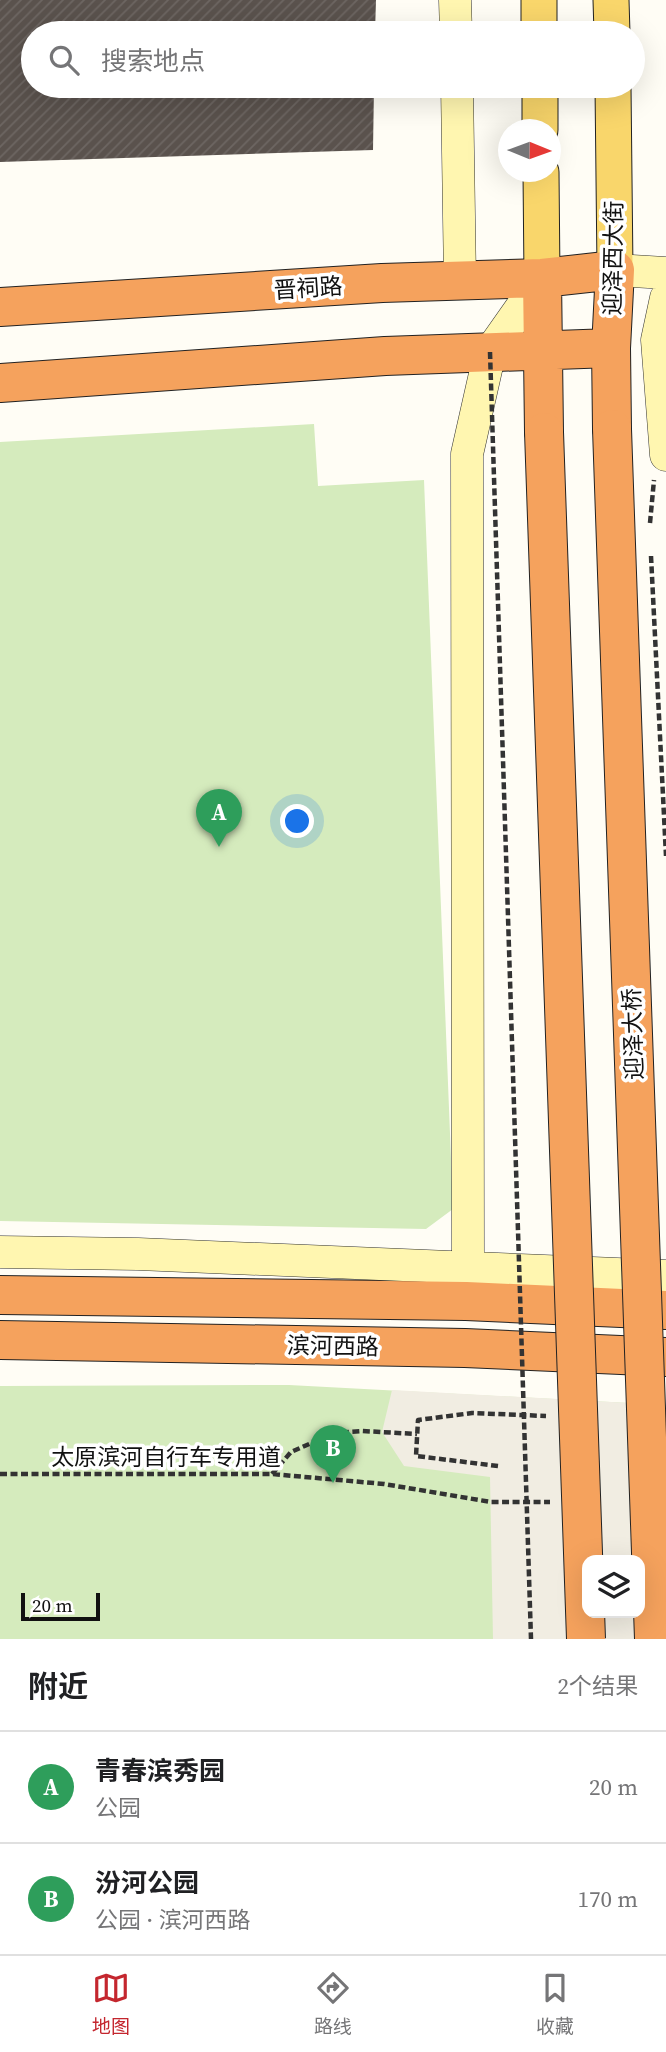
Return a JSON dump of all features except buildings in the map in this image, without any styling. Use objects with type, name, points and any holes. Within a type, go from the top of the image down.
[{"type":"highway","name":"晋祠路","points":[[0,307],[382,283],[542,278],[615,270]]},
{"type":"highway","name":"迎泽西大街","points":[[612,429],[611,348],[615,270]]},
{"type":"highway","points":[[542,278],[544,432],[586,1639]]},
{"type":"highway","points":[[0,383],[385,356],[611,348]]},
{"type":"highway","name":"迎泽大桥","points":[[612,429],[654,1639]]},
{"type":"highway","name":"滨河西路","points":[[0,1295],[467,1301],[666,1310]]},
{"type":"highway","name":"滨河西路","points":[[0,1340],[465,1348],[666,1357]]},
{"type":"main road","points":[[539,0],[539,21]]},
{"type":"main road","points":[[611,0],[612,21]]},
{"type":"main road","points":[[540,98],[540,119]]},
{"type":"main road","name":"迎泽西大街","points":[[612,98],[615,270]]},
{"type":"main road","points":[[541,182],[542,278]]},
{"type":"main road","points":[[0,1289],[74,1295]]},
{"type":"main road","points":[[0,1357],[255,1344]]},
{"type":"street","points":[[455,0],[456,21]]},
{"type":"street","points":[[457,98],[460,281]]},
{"type":"street","points":[[615,270],[666,273]]},
{"type":"street","points":[[468,1266],[467,454],[490,352],[542,278]]},
{"type":"street","points":[[661,464],[661,339],[666,298]]},
{"type":"street","points":[[611,348],[661,339]]},
{"type":"street","points":[[0,1252],[138,1254],[666,1276]]},
{"type":"path","points":[[490,352],[531,1639]]},
{"type":"path","points":[[650,524],[661,464]]},
{"type":"path","points":[[651,552],[666,856]]},
{"type":"path","points":[[472,1413],[418,1420],[416,1456],[498,1466]]},
{"type":"path","points":[[272,1474],[291,1452],[334,1433],[362,1431],[417,1434]]},
{"type":"path","name":"太原滨河自行车专用道","points":[[0,1474],[272,1474],[384,1484],[491,1502],[558,1502]]},
{"type":"green space","points":[[314,424],[318,486],[424,480],[453,1209],[426,1229],[0,1221],[0,442]]},
{"type":"green space","points":[[289,1385],[666,1405],[666,1639],[0,1639],[0,1386]]},
{"type":"shaded area","points":[[392,1390],[666,1405],[666,1639],[493,1639],[490,1477],[404,1466],[382,1432]]},
{"type":"place","name":"青春滨秀园","points":[[219,847]]},
{"type":"place","name":"汾河公园","points":[[333,1483]]}]
